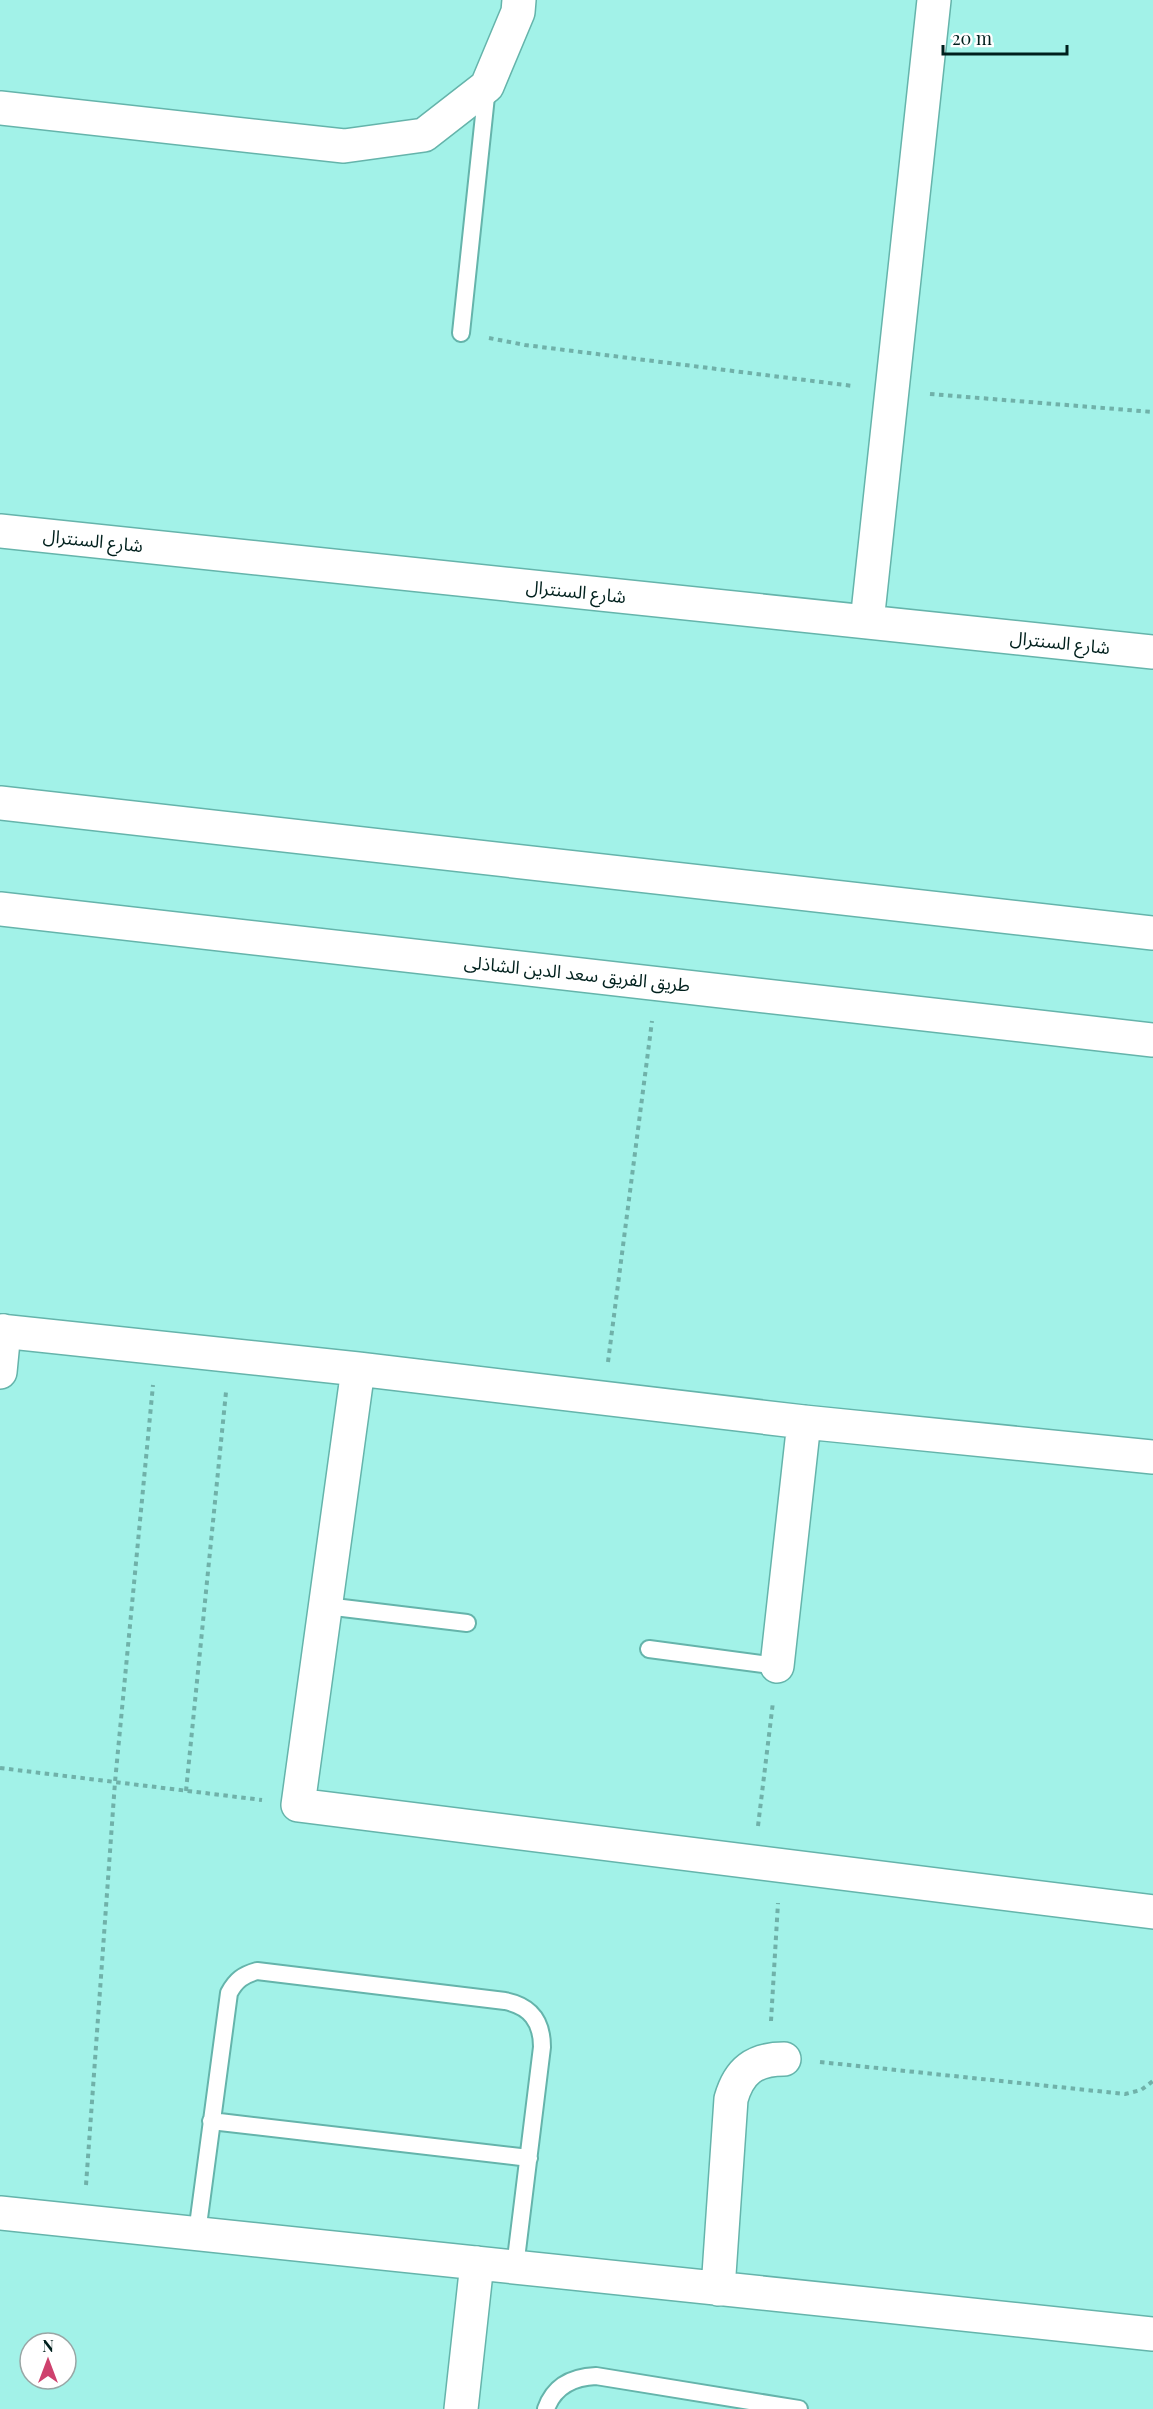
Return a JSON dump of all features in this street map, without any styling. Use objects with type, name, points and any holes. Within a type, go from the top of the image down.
[{"type":"street","points":[[0,108],[344,146],[424,135],[488,86],[518,12],[519,0]]},
{"type":"street","points":[[867,622],[934,0]]},
{"type":"street","name":"شارع السنترال","points":[[0,531],[1153,652]]},
{"type":"street","points":[[0,803],[1153,933]]},
{"type":"street","name":"طريق الفريق سعد الدين الشاذلى","points":[[0,909],[1153,1040]]},
{"type":"street","points":[[0,1372],[2,1331],[358,1369],[804,1422],[1153,1457]]},
{"type":"street","points":[[358,1369],[298,1805],[1153,1912]]},
{"type":"street","points":[[777,1666],[804,1422]]},
{"type":"street","points":[[718,2289],[731,2099],[735,2085],[743,2073],[755,2064],[776,2059]]},
{"type":"street","points":[[0,2213],[1153,2334]]},
{"type":"street","points":[[461,2409],[477,2263]]},
{"type":"lane","points":[[461,333],[488,86]]},
{"type":"lane","points":[[326,1606],[467,1623]]},
{"type":"lane","points":[[649,1650],[777,1666]]},
{"type":"lane","points":[[196,2233],[229,1993],[235,1982],[257,1971],[505,2001],[529,2010],[538,2021],[542,2033],[542,2047],[515,2267]]},
{"type":"lane","points":[[212,2121],[529,2158]]},
{"type":"lane","points":[[546,2409],[557,2389],[569,2381],[582,2376],[596,2376],[799,2409]]},
{"type":"path","points":[[461,333],[525,345],[892,391],[1153,412]]},
{"type":"path","points":[[603,1398],[657,983]]},
{"type":"path","points":[[84,2222],[115,1782],[156,1348]]},
{"type":"path","points":[[186,1791],[230,1355]]},
{"type":"path","points":[[777,1666],[767,1864],[776,2059],[1125,2094],[1141,2090],[1153,2081]]},
{"type":"path","points":[[0,1768],[298,1805]]}]
